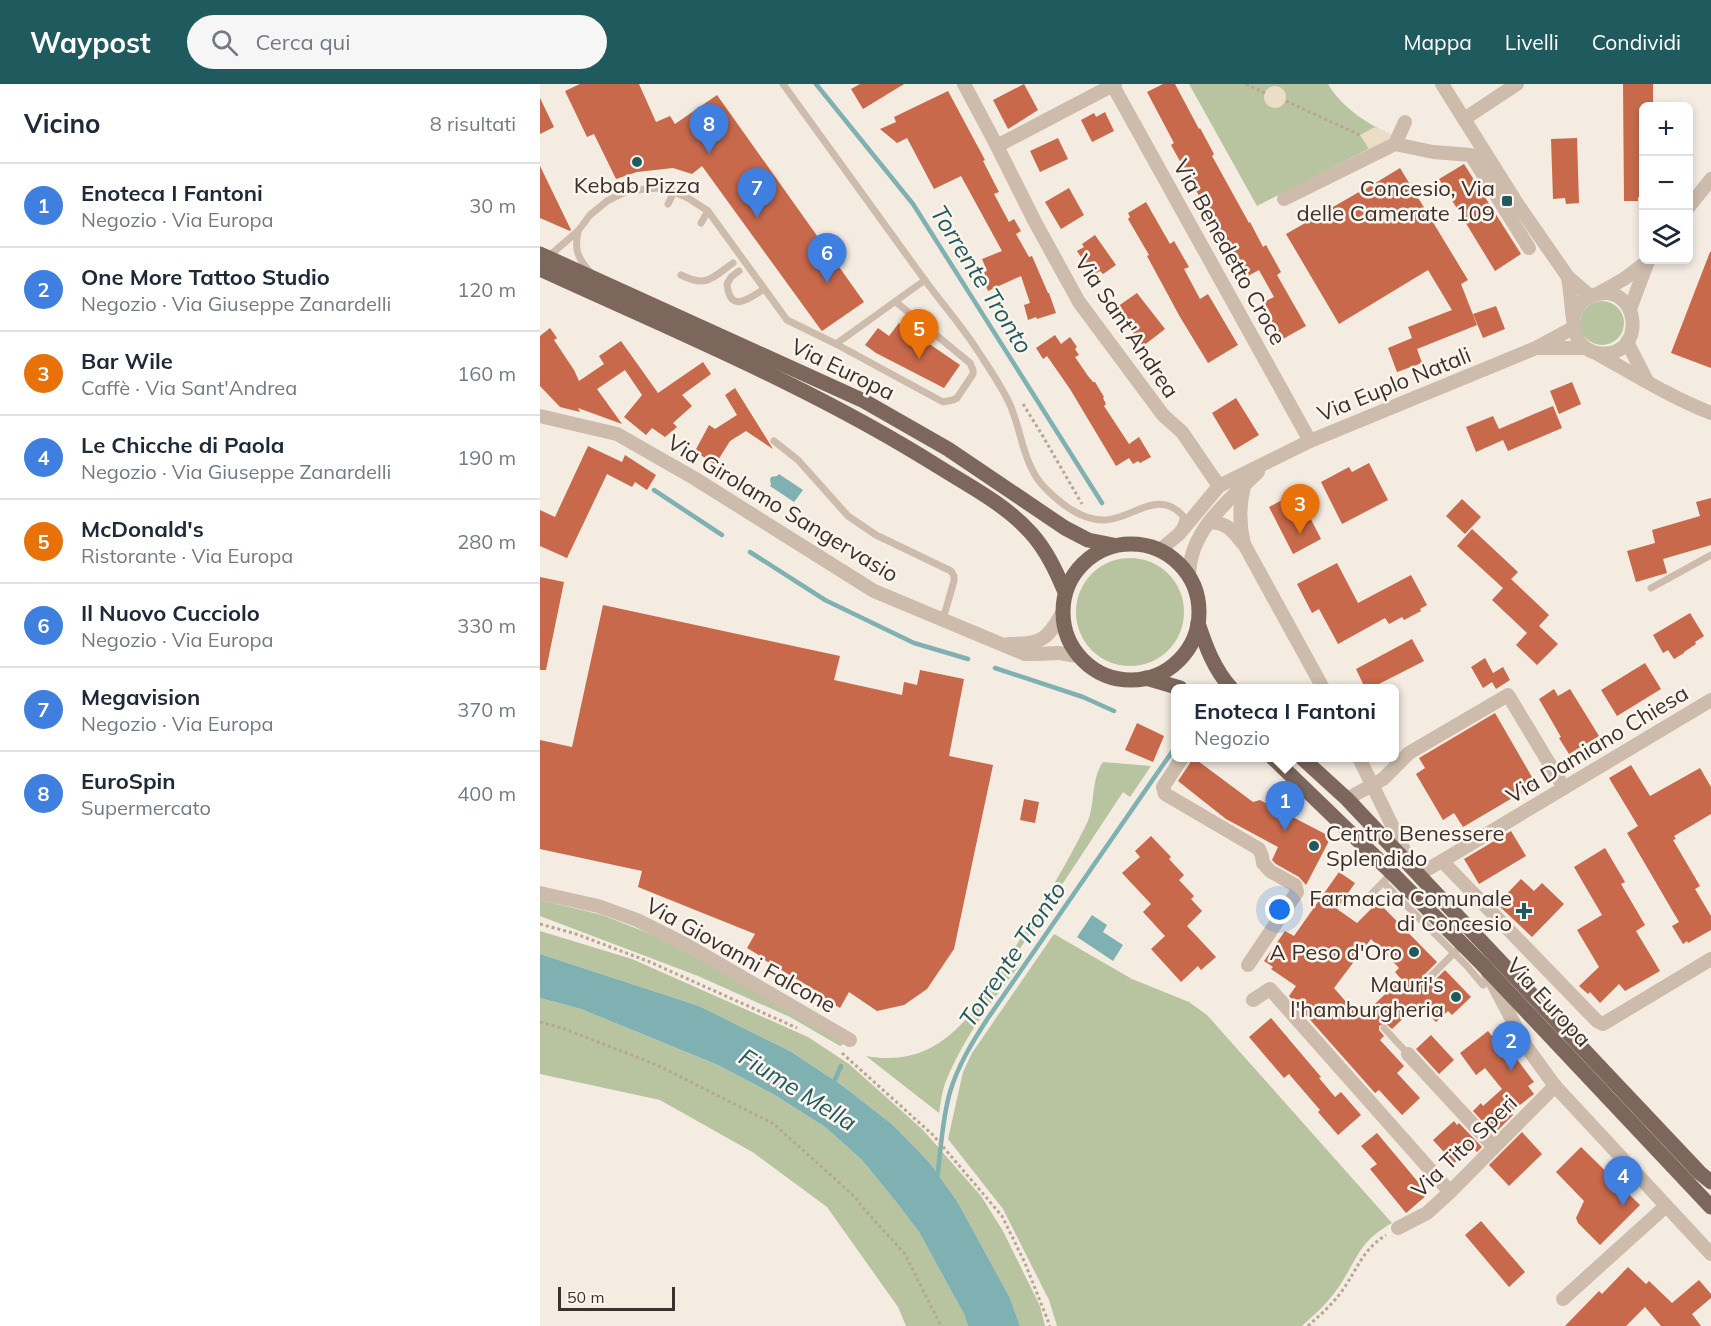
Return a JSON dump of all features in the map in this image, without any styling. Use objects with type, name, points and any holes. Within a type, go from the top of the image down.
[{"type":"main road","name":"Via Europa","points":[[543,260],[595,279],[864,402],[948,449],[1065,528],[1088,540],[1113,545],[1137,543],[1160,549],[1177,561],[1189,576],[1198,598],[1198,623],[1195,636],[1180,659],[1159,674],[1146,678],[1121,680],[1098,672],[1078,656],[1064,629],[1062,613],[1069,581],[1083,562],[1113,545]]},
{"type":"main road","name":"Via Europa","points":[[543,260],[837,408],[904,445],[989,499],[1031,532],[1045,550],[1065,592]]},
{"type":"main road","name":"Via Europa","points":[[1198,623],[1209,656],[1228,684]]},
{"type":"main road","name":"Via Europa","points":[[1146,678],[1171,685]]},
{"type":"main road","name":"Via Europa","points":[[1277,762],[1458,949],[1482,964],[1711,1207]]},
{"type":"main road","name":"Via Europa","points":[[1306,762],[1347,799],[1711,1182]]},
{"type":"street","name":"Via Sant'Andrea","points":[[964,84],[1079,302],[1163,415],[1182,432],[1219,486]]},
{"type":"street","points":[[997,146],[1113,84]]},
{"type":"street","name":"Via Benedetto Croce","points":[[1113,84],[1310,441]]},
{"type":"street","points":[[1442,84],[1459,121],[1569,277],[1595,295],[1612,294],[1630,309],[1634,326],[1627,342],[1617,351],[1603,354],[1591,351]]},
{"type":"street","points":[[1459,121],[1517,84]]},
{"type":"street","points":[[1395,144],[1405,122]]},
{"type":"street","points":[[1284,199],[1395,144],[1433,152],[1471,155],[1529,248]]},
{"type":"street","points":[[1693,203],[1711,179]]},
{"type":"street","points":[[1573,324],[1578,306],[1624,279],[1644,264]]},
{"type":"street","points":[[1630,309],[1647,264]]},
{"type":"street","points":[[1569,277],[1573,324],[1579,343],[1686,403],[1711,413]]},
{"type":"street","name":"Via Euplo Natali","points":[[1160,549],[1179,534],[1219,486],[1310,441],[1536,348],[1573,324]]},
{"type":"street","points":[[1627,342],[1647,381]]},
{"type":"street","name":"Via Euplo Natali","points":[[1536,348],[1591,351]]},
{"type":"street","name":"Via Girolamo Sangervasio","points":[[540,416],[617,434],[694,478],[874,591],[1024,654],[1059,653],[1078,656]]},
{"type":"street","name":"Via Euplo Natali","points":[[1189,576],[1189,561],[1201,534],[1269,462]]},
{"type":"street","points":[[1244,486],[1240,516],[1245,546]]},
{"type":"street","points":[[1210,522],[1220,522],[1228,527],[1245,546],[1321,684]]},
{"type":"street","name":"Via Girolamo Sangervasio","points":[[1003,644],[1039,641],[1053,630],[1062,613]]},
{"type":"street","points":[[1347,799],[1383,779],[1409,753],[1509,695],[1564,788]]},
{"type":"street","name":"Via Damiano Chiesa","points":[[1442,861],[1711,700]]},
{"type":"street","points":[[1179,762],[1163,787],[1164,794],[1259,849],[1263,863],[1270,871],[1295,885],[1297,892],[1248,965]]},
{"type":"street","points":[[1361,762],[1415,870],[1442,861]]},
{"type":"street","name":"Via Europa","points":[[1442,861],[1600,1023],[1606,1023],[1711,959]]},
{"type":"street","name":"Via Giovanni Falcone","points":[[540,892],[598,906],[638,920],[685,944],[850,1040]]},
{"type":"street","points":[[1482,964],[1526,1046],[1555,1086],[1711,1254]]},
{"type":"street","points":[[1253,1000],[1270,989],[1450,1192]]},
{"type":"street","points":[[1408,1054],[1494,1147]]},
{"type":"street","name":"Via Tito Speri","points":[[1398,1228],[1427,1213],[1555,1086]]},
{"type":"street","points":[[1563,1299],[1666,1206]]},
{"type":"lane","points":[[783,84],[975,347],[1002,391],[1019,428],[1035,475],[1045,489],[1076,513],[1091,519],[1105,520],[1150,505],[1167,505],[1178,510],[1184,517],[1179,534]]},
{"type":"lane","points":[[543,260],[578,231],[590,215],[607,201],[625,192],[658,188],[674,192],[708,211],[787,320],[944,402],[957,398],[973,374],[970,363],[896,302]]},
{"type":"lane","points":[[668,204],[674,192]]},
{"type":"lane","points":[[701,223],[708,211]]},
{"type":"lane","points":[[578,231],[575,244],[580,259],[595,279]]},
{"type":"lane","points":[[681,275],[694,281],[708,281],[733,263]]},
{"type":"lane","points":[[739,272],[731,277],[727,284],[731,298],[737,302],[743,302],[764,289]]},
{"type":"lane","points":[[836,344],[925,280]]},
{"type":"lane","points":[[774,441],[798,460],[848,516],[876,535],[951,571],[954,576],[953,586],[943,619]]},
{"type":"lane","points":[[1651,588],[1711,555]]},
{"type":"lane","points":[[1362,903],[1388,878]]},
{"type":"lane","points":[[1426,981],[1458,949],[1483,985]]},
{"type":"lane","points":[[1384,1028],[1408,1054]]},
{"type":"path","points":[[1245,84],[1265,93]]},
{"type":"path","points":[[1286,101],[1360,135]]},
{"type":"path","points":[[540,924],[576,934],[650,962],[802,1030]]},
{"type":"path","points":[[540,1022],[562,1028],[657,1065],[774,1124],[855,1197],[905,1254],[941,1326]]},
{"type":"path","points":[[835,1049],[933,1135],[1002,1216],[1026,1263],[1050,1326]]},
{"type":"path","points":[[1308,1326],[1342,1290],[1369,1248],[1398,1228]]},
{"type":"green space","points":[[1189,84],[1328,84],[1348,108],[1375,127],[1394,136],[1257,206]]},
{"type":"green space","points":[[1602,301],[1618,307],[1624,323],[1618,339],[1602,345],[1586,339],[1580,323],[1586,307]]},
{"type":"green space","points":[[1130,558],[1151,562],[1168,574],[1180,591],[1184,612],[1180,633],[1168,650],[1151,662],[1130,666],[1109,662],[1092,650],[1080,633],[1076,612],[1080,591],[1092,574],[1109,562]]},
{"type":"green space","points":[[1103,762],[1151,766],[1130,797],[1123,792],[1011,962],[1018,967],[988,1007],[961,1050],[945,1085],[939,1113],[866,1056],[901,1057],[930,1048],[956,1030],[979,1004],[1049,892],[1087,823],[1096,777]]},
{"type":"green space","points":[[540,900],[602,915],[671,942],[845,1043],[840,1046],[790,1017],[698,976],[540,916]]},
{"type":"green space","points":[[540,931],[632,959],[808,1037],[849,1064],[923,1130],[981,1196],[1003,1231],[1040,1306],[1045,1326],[1020,1326],[1010,1298],[957,1201],[929,1162],[893,1125],[843,1086],[790,1051],[699,1006],[540,954]]},
{"type":"green space","points":[[1054,934],[1132,979],[1189,1002],[1207,1015],[1392,1223],[1365,1244],[1334,1293],[1302,1326],[1057,1326],[1049,1300],[1003,1209],[948,1139],[963,1072],[972,1053]]},
{"type":"green space","points":[[540,998],[581,1009],[718,1065],[773,1094],[825,1127],[862,1160],[919,1232],[964,1314],[968,1326],[906,1326],[898,1307],[827,1207],[754,1153],[660,1100],[540,1074]]},
{"type":"shaded area","points":[[1275,86],[1283,89],[1286,97],[1283,105],[1275,108],[1267,105],[1264,97],[1267,89]]},
{"type":"shaded area","points":[[1375,127],[1394,136],[1369,149],[1360,135]]},
{"type":"water","points":[[779,474],[803,490],[794,502],[770,486],[771,477]]},
{"type":"water","points":[[1092,915],[1107,925],[1103,932],[1123,945],[1113,961],[1077,937]]},
{"type":"water","name":"Fiume Mella","points":[[540,954],[699,1006],[790,1051],[843,1086],[893,1125],[929,1162],[957,1201],[1010,1298],[1020,1326],[968,1326],[964,1314],[919,1232],[862,1160],[825,1127],[773,1094],[718,1065],[581,1009],[540,998]]},
{"type":"building","points":[[580,84],[639,84],[656,122],[670,116],[675,124],[717,95],[864,302],[822,331],[702,166],[692,174],[673,168],[637,172],[616,179],[594,134],[587,137],[565,91]]},
{"type":"building","points":[[860,84],[904,84],[863,109],[851,89]]},
{"type":"building","points":[[1024,84],[1038,110],[1008,129],[993,100]]},
{"type":"building","points":[[1163,84],[1175,84],[1249,223],[1263,247],[1266,245],[1281,272],[1277,275],[1306,326],[1281,340],[1269,318],[1272,316],[1264,302],[1274,297],[1259,270],[1246,277],[1242,270],[1241,272],[1171,145],[1174,143],[1147,92]]},
{"type":"building","points":[[1623,84],[1653,84],[1653,102],[1639,102],[1639,197],[1638,201],[1624,201]]},
{"type":"building","points":[[948,91],[985,160],[983,161],[999,192],[994,194],[1009,222],[1014,219],[1021,231],[1016,234],[1029,257],[1032,256],[1056,313],[1028,320],[1024,305],[1030,303],[1021,276],[988,291],[981,273],[987,271],[982,259],[1002,251],[961,176],[934,189],[907,138],[897,143],[880,129],[896,122],[894,117]]},
{"type":"building","points":[[540,98],[554,127],[540,134]]},
{"type":"building","points":[[1105,112],[1114,131],[1092,142],[1081,120],[1094,113],[1096,117]]},
{"type":"building","points":[[1058,138],[1068,159],[1040,172],[1030,151]]},
{"type":"building","points":[[1577,138],[1579,203],[1566,204],[1565,198],[1553,199],[1551,139]]},
{"type":"building","points":[[1464,164],[1521,254],[1495,271],[1439,179]]},
{"type":"building","points":[[540,166],[571,230],[570,231],[540,218]]},
{"type":"building","points":[[1400,168],[1468,280],[1461,284],[1477,325],[1417,349],[1422,363],[1397,372],[1388,348],[1412,338],[1408,327],[1452,310],[1428,270],[1339,324],[1286,234]]},
{"type":"building","points":[[1069,188],[1084,215],[1061,229],[1045,202]]},
{"type":"building","points":[[1146,202],[1170,244],[1174,241],[1189,267],[1184,269],[1200,299],[1208,294],[1238,345],[1208,363],[1180,317],[1128,219],[1130,217],[1128,213]]},
{"type":"building","points":[[1095,235],[1116,265],[1103,274],[1100,271],[1093,275],[1077,251],[1084,247],[1082,244]]},
{"type":"building","points":[[1711,252],[1711,368],[1671,353]]},
{"type":"building","points":[[1137,293],[1165,329],[1143,346],[1114,309]]},
{"type":"building","points":[[1496,306],[1505,329],[1483,338],[1473,314]]},
{"type":"building","points":[[899,323],[960,365],[944,388],[865,345],[878,328],[889,336]]},
{"type":"building","points":[[550,328],[557,338],[554,340],[579,381],[604,364],[599,356],[621,341],[658,393],[703,362],[711,374],[682,395],[692,406],[673,423],[677,427],[665,437],[652,428],[646,435],[624,417],[642,395],[625,370],[597,389],[622,424],[578,408],[580,412],[560,407],[540,386],[540,336]]},
{"type":"building","points":[[1055,335],[1061,344],[1070,337],[1079,355],[1075,357],[1095,382],[1104,397],[1106,404],[1104,406],[1129,444],[1139,437],[1151,457],[1133,464],[1129,458],[1116,466],[1070,389],[1047,356],[1043,359],[1036,348]]},
{"type":"building","points":[[1572,382],[1581,404],[1559,414],[1550,391]]},
{"type":"building","points":[[735,388],[773,449],[746,431],[730,441],[715,465],[695,451],[709,425],[715,429],[737,415],[725,395]]},
{"type":"building","points":[[1236,398],[1259,435],[1234,450],[1212,413]]},
{"type":"building","points":[[1553,406],[1562,428],[1508,451],[1503,440],[1476,452],[1466,427],[1493,416],[1499,429]]},
{"type":"building","points":[[588,446],[622,462],[625,455],[656,475],[647,490],[635,482],[632,487],[607,474],[567,558],[540,546],[540,510],[555,517]]},
{"type":"building","points":[[1369,463],[1388,500],[1342,524],[1321,482],[1349,467],[1352,472]]},
{"type":"building","points":[[1297,492],[1321,539],[1293,554],[1269,507]]},
{"type":"building","points":[[1711,498],[1711,545],[1663,559],[1667,573],[1636,582],[1627,551],[1655,543],[1652,530],[1700,516],[1696,502]]},
{"type":"building","points":[[1462,499],[1481,517],[1465,534],[1446,516]]},
{"type":"building","points":[[1472,529],[1518,572],[1511,579],[1549,615],[1539,626],[1558,644],[1537,665],[1516,645],[1527,633],[1492,600],[1503,588],[1457,546]]},
{"type":"building","points":[[1337,563],[1358,603],[1411,575],[1427,605],[1404,620],[1402,617],[1389,624],[1385,618],[1338,644],[1319,609],[1312,613],[1297,584]]},
{"type":"building","points":[[540,577],[564,582],[546,670],[540,670]]},
{"type":"building","points":[[603,605],[840,656],[834,680],[902,695],[904,682],[917,685],[920,670],[964,679],[949,756],[993,765],[954,949],[927,989],[904,1005],[877,1011],[849,992],[840,1008],[747,948],[755,934],[638,887],[642,871],[540,849],[540,740],[572,747]]},
{"type":"building","points":[[1690,613],[1704,636],[1674,659],[1668,650],[1663,653],[1653,635]]},
{"type":"building","points":[[1412,639],[1424,661],[1379,684],[1363,684],[1356,669]]},
{"type":"building","points":[[1485,658],[1493,673],[1503,667],[1510,680],[1496,689],[1492,682],[1483,688],[1471,667]]},
{"type":"building","points":[[1645,663],[1661,689],[1617,716],[1601,690]]},
{"type":"building","points":[[1554,689],[1558,696],[1570,689],[1599,736],[1569,754],[1539,699]]},
{"type":"building","points":[[1495,713],[1536,784],[1463,827],[1454,813],[1443,820],[1416,774],[1425,768],[1419,758]]},
{"type":"building","points":[[1137,723],[1164,736],[1153,762],[1125,750]]},
{"type":"building","points":[[1199,762],[1253,802],[1260,800],[1331,837],[1306,885],[1299,877],[1272,860],[1278,847],[1226,819],[1178,781],[1190,763]]},
{"type":"building","points":[[1631,765],[1650,796],[1700,768],[1711,787],[1711,814],[1674,836],[1676,839],[1673,840],[1700,886],[1695,889],[1711,916],[1711,930],[1688,943],[1687,941],[1683,944],[1672,926],[1679,922],[1627,833],[1638,826],[1609,778]]},
{"type":"building","points":[[1024,799],[1039,802],[1035,823],[1020,820]]},
{"type":"building","points":[[1511,831],[1526,856],[1479,884],[1464,859]]},
{"type":"building","points":[[1151,836],[1184,875],[1179,880],[1194,896],[1191,899],[1202,911],[1187,926],[1216,957],[1201,970],[1198,966],[1181,982],[1151,949],[1165,936],[1143,912],[1151,904],[1122,873],[1140,857],[1135,851]]},
{"type":"building","points":[[1605,848],[1625,882],[1621,884],[1645,925],[1636,931],[1660,971],[1625,991],[1619,984],[1600,1003],[1590,992],[1588,994],[1579,986],[1599,967],[1577,930],[1602,915],[1574,867]]},
{"type":"building","points":[[1339,872],[1355,883],[1337,909],[1357,923],[1378,902],[1437,962],[1422,977],[1422,985],[1425,987],[1430,985],[1445,970],[1471,997],[1452,1015],[1448,1011],[1436,1022],[1418,1004],[1392,1029],[1385,1023],[1379,1026],[1384,1036],[1380,1040],[1404,1066],[1397,1073],[1420,1098],[1402,1115],[1379,1090],[1375,1093],[1289,996],[1296,986],[1271,969],[1273,967],[1264,961],[1285,931],[1294,936]],"holes":[[[1371,939],[1399,968],[1395,972],[1401,979],[1360,1018],[1334,988]]]},
{"type":"building","points":[[1521,879],[1534,891],[1542,883],[1564,904],[1532,937],[1497,904]]},
{"type":"building","points":[[1271,1018],[1335,1097],[1341,1092],[1361,1115],[1338,1135],[1289,1074],[1284,1078],[1249,1037]]},
{"type":"building","points":[[1488,1031],[1512,1062],[1516,1058],[1534,1082],[1528,1086],[1534,1094],[1511,1112],[1513,1115],[1494,1134],[1473,1111],[1481,1103],[1483,1106],[1502,1089],[1485,1068],[1476,1075],[1460,1053]]},
{"type":"building","points":[[1431,1035],[1454,1060],[1439,1074],[1416,1049]]},
{"type":"building","points":[[1454,1121],[1457,1125],[1459,1123],[1482,1147],[1477,1152],[1472,1147],[1454,1163],[1433,1140]]},
{"type":"building","points":[[1522,1132],[1542,1154],[1509,1186],[1489,1165]]},
{"type":"building","points":[[1377,1133],[1428,1194],[1406,1213],[1370,1169],[1377,1164],[1361,1146]]},
{"type":"building","points":[[1581,1147],[1640,1205],[1600,1245],[1578,1223],[1576,1218],[1584,1201],[1556,1172]]},
{"type":"building","points":[[1481,1221],[1525,1272],[1509,1287],[1465,1235]]},
{"type":"building","points":[[1628,1267],[1646,1284],[1649,1281],[1672,1303],[1699,1280],[1711,1294],[1711,1298],[1692,1314],[1701,1326],[1661,1326],[1645,1307],[1626,1326],[1565,1326],[1599,1291],[1602,1294]]},
{"type":"waterway","name":"Torrente Tronto","points":[[816,84],[913,204],[1102,503]]},
{"type":"waterway","points":[[654,490],[722,535]]},
{"type":"waterway","points":[[750,552],[825,600],[914,643],[968,659]]},
{"type":"waterway","points":[[995,668],[1083,697],[1114,711]]},
{"type":"waterway","name":"Torrente Tronto","points":[[937,1179],[947,1102],[966,1054],[988,1018],[1171,753]]},
{"type":"waterway","name":"Fiume Mella","points":[[832,1086],[841,1066]]},
{"type":"place","name":"EuroSpin","points":[[709,154]]},
{"type":"place","name":"Kebab Pizza","points":[[637,162]]},
{"type":"place","name":"Concesio, Via delle Camerate 109","points":[[1507,201]]},
{"type":"place","name":"Megavision","points":[[757,218]]},
{"type":"place","name":"Il Nuovo Cucciolo","points":[[827,283]]},
{"type":"place","name":"McDonald's","points":[[919,359]]},
{"type":"place","name":"Bar Wile","points":[[1300,534]]},
{"type":"place","name":"Enoteca I Fantoni","points":[[1285,831]]},
{"type":"place","name":"Centro Benessere Splendido","points":[[1314,846]]},
{"type":"place","name":"Farmacia Comunale di Concesio","points":[[1524,911]]},
{"type":"place","name":"A Peso d'Oro","points":[[1414,952]]},
{"type":"place","name":"Mauri's l'hamburgheria","points":[[1456,997]]},
{"type":"place","name":"One More Tattoo Studio","points":[[1511,1071]]},
{"type":"place","name":"Le Chicche di Paola","points":[[1623,1206]]}]
